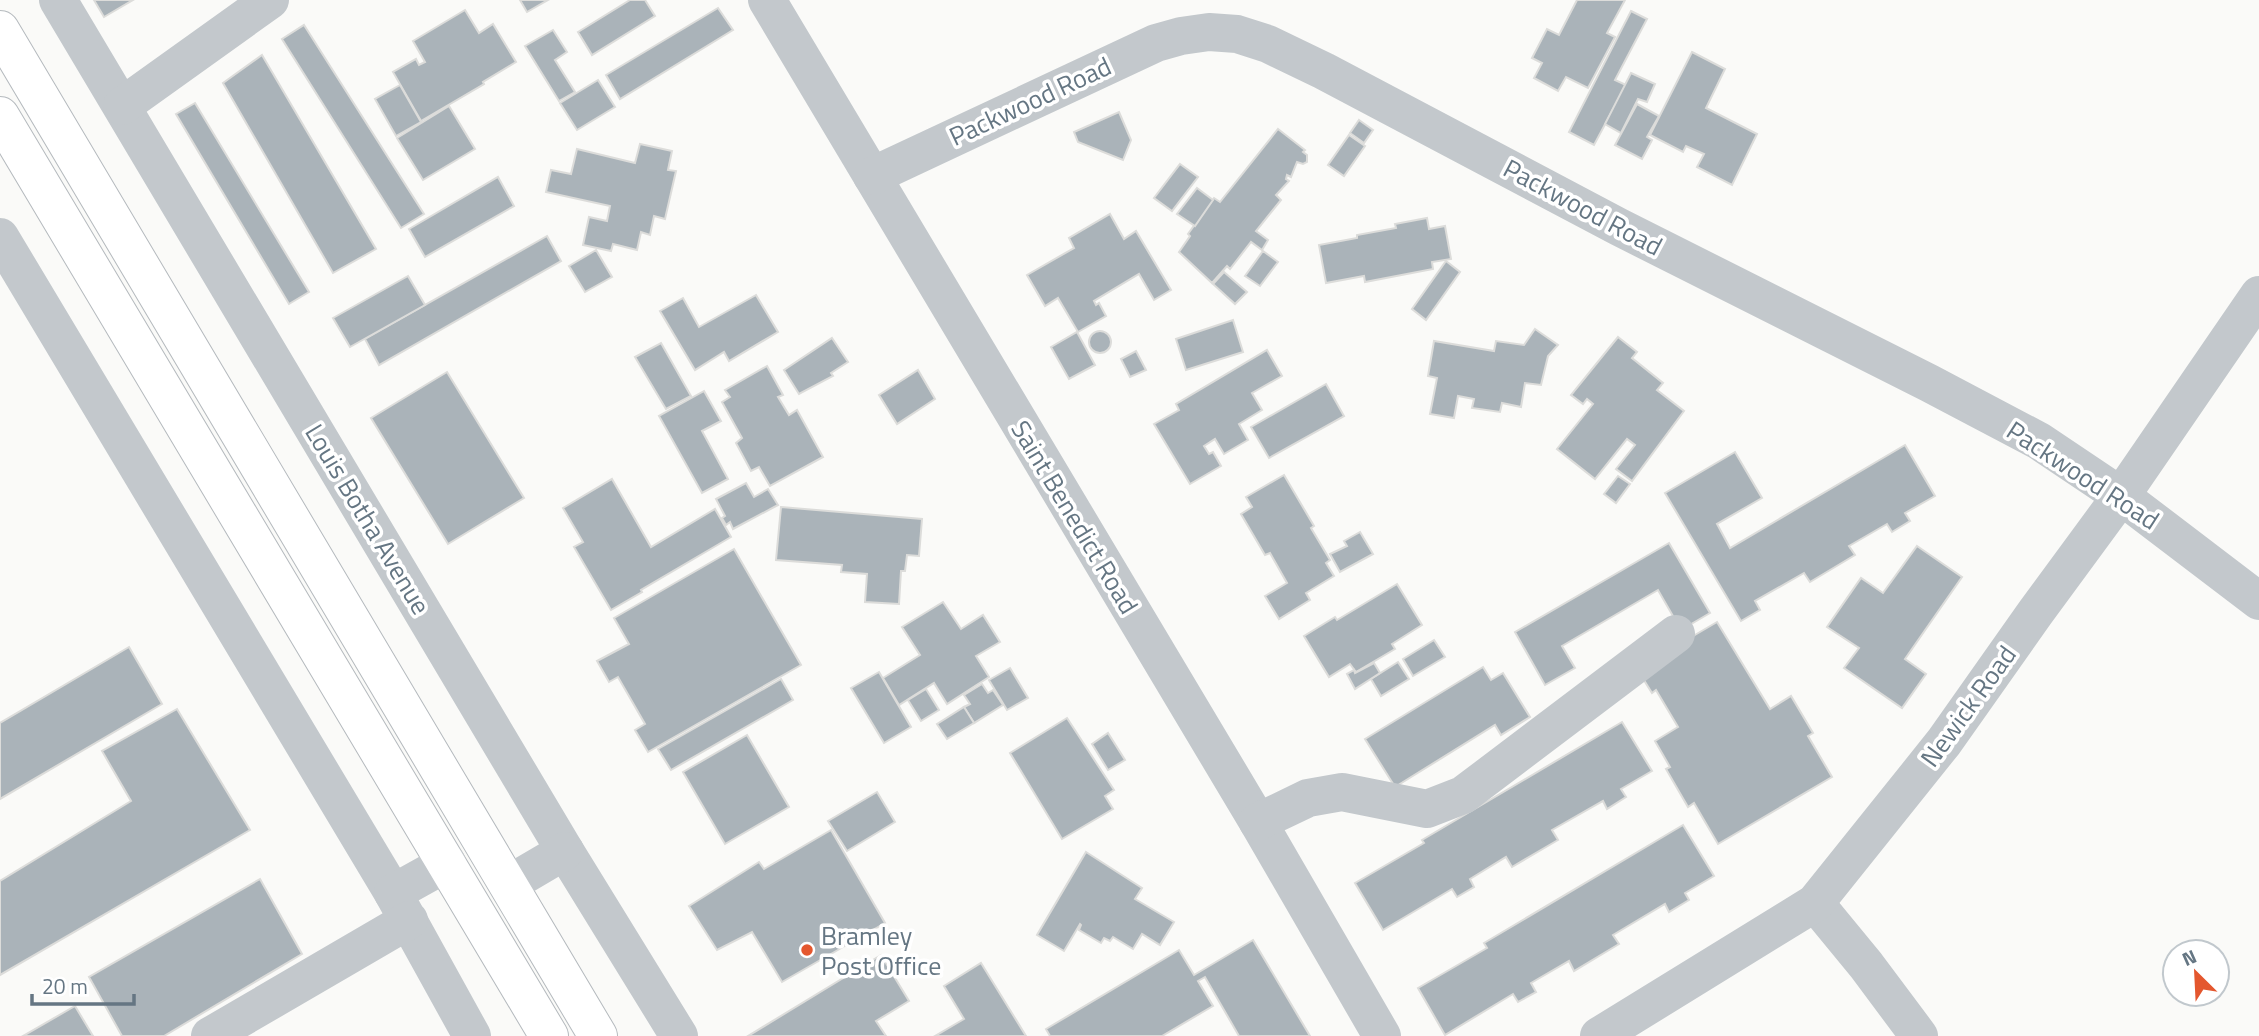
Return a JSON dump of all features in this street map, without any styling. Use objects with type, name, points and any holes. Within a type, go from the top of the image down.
[{"type":"main road","points":[[0,30],[598,1036]]},
{"type":"main road","points":[[0,116],[549,1036]]},
{"type":"street","name":"Louis Botha Avenue","points":[[58,0],[565,851],[679,1036]]},
{"type":"street","points":[[122,107],[270,0]]},
{"type":"street","name":"Saint Benedict Road","points":[[767,0],[1258,822],[1382,1036]]},
{"type":"street","name":"Packwood Road","points":[[872,176],[1156,43],[1209,32],[1237,34],[1268,44],[1324,71],[1619,227],[2039,441],[2121,496],[2259,601]]},
{"type":"street","points":[[0,237],[401,907],[472,1036]]},
{"type":"street","name":"Newick Road","points":[[1599,1036],[1815,903],[1944,742],[2121,496],[2259,295]]},
{"type":"street","points":[[1258,822],[1308,797],[1342,792],[1427,809],[1463,795],[1676,634]]},
{"type":"street","points":[[509,884],[565,851]]},
{"type":"street","points":[[210,1036],[401,907],[447,863]]},
{"type":"street","points":[[1815,903],[1919,1036]]},
{"type":"building","points":[[94,0],[133,0],[104,17]]},
{"type":"building","points":[[520,0],[548,0],[527,12]]},
{"type":"building","points":[[630,0],[645,0],[655,16],[592,55],[578,32]]},
{"type":"building","points":[[1577,0],[1625,0],[1607,33],[1615,37],[1588,88],[1566,77],[1558,91],[1534,78],[1542,63],[1532,58],[1547,29],[1559,35]]},
{"type":"building","points":[[718,8],[733,30],[620,99],[606,75]]},
{"type":"building","points":[[465,10],[479,33],[493,24],[516,62],[421,121],[393,72],[416,59],[419,65],[425,62],[413,41]]},
{"type":"building","points":[[1631,11],[1647,19],[1615,80],[1626,85],[1594,145],[1569,132]]},
{"type":"building","points":[[304,25],[424,214],[401,228],[282,39]]},
{"type":"building","points":[[553,30],[567,52],[555,60],[575,92],[559,101],[525,46]]},
{"type":"building","points":[[1692,52],[1725,69],[1706,108],[1757,134],[1732,185],[1697,167],[1704,154],[1686,146],[1683,152],[1650,135]]},
{"type":"building","points":[[262,55],[376,249],[333,273],[223,83]]},
{"type":"building","points":[[1631,73],[1655,84],[1647,102],[1638,99],[1621,133],[1605,124]]},
{"type":"building","points":[[598,80],[615,107],[577,130],[560,103]]},
{"type":"building","points":[[400,85],[421,122],[396,136],[375,99]]},
{"type":"building","points":[[195,103],[309,292],[289,304],[176,114]]},
{"type":"building","points":[[1637,104],[1659,116],[1647,137],[1652,140],[1642,159],[1615,145]]},
{"type":"building","points":[[449,106],[475,149],[423,180],[397,138]]},
{"type":"building","points":[[1119,112],[1131,140],[1123,160],[1078,142],[1074,132]]},
{"type":"building","points":[[1359,120],[1373,130],[1364,143],[1350,133]]},
{"type":"building","points":[[1278,129],[1305,150],[1303,152],[1307,155],[1307,162],[1297,162],[1291,177],[1287,175],[1286,179],[1289,181],[1276,195],[1281,200],[1256,231],[1268,240],[1262,250],[1251,242],[1230,269],[1227,266],[1212,283],[1179,252],[1190,236],[1188,234],[1214,198],[1220,202]]},
{"type":"building","points":[[1349,135],[1365,146],[1344,176],[1328,165]]},
{"type":"building","points":[[640,144],[672,151],[668,170],[676,171],[665,219],[654,216],[650,235],[641,232],[637,250],[613,244],[611,251],[583,245],[589,217],[607,221],[610,206],[546,192],[551,170],[571,174],[577,149],[635,163]]},
{"type":"building","points":[[1180,164],[1198,177],[1172,211],[1154,198]]},
{"type":"building","points":[[498,177],[514,206],[425,257],[409,229]]},
{"type":"building","points":[[1197,188],[1213,200],[1195,226],[1177,214]]},
{"type":"building","points":[[1110,214],[1124,239],[1136,231],[1171,290],[1154,300],[1139,274],[1094,301],[1096,305],[1099,303],[1106,316],[1078,332],[1058,298],[1045,306],[1027,275],[1074,248],[1069,238]]},
{"type":"building","points":[[1427,218],[1429,229],[1445,226],[1451,259],[1432,262],[1433,269],[1365,282],[1364,276],[1326,283],[1319,245],[1357,238],[1357,235],[1396,228],[1395,224]]},
{"type":"building","points":[[547,236],[561,261],[379,365],[365,339]]},
{"type":"building","points":[[596,250],[612,277],[585,292],[569,266]]},
{"type":"building","points":[[1263,251],[1278,262],[1260,286],[1245,276]]},
{"type":"building","points":[[1446,261],[1460,272],[1426,320],[1412,309]]},
{"type":"building","points":[[1224,272],[1247,292],[1235,304],[1213,284]]},
{"type":"building","points":[[408,276],[425,305],[350,347],[333,318]]},
{"type":"building","points":[[756,295],[778,332],[729,361],[724,352],[695,370],[660,311],[683,298],[699,327]]},
{"type":"building","points":[[1233,320],[1243,352],[1186,370],[1176,339]]},
{"type":"building","points":[[1535,329],[1558,345],[1548,356],[1541,385],[1525,383],[1521,407],[1502,403],[1500,412],[1472,408],[1474,399],[1458,396],[1454,418],[1430,414],[1437,378],[1428,376],[1434,341],[1494,351],[1496,341],[1524,345]]},
{"type":"building","points":[[1100,331],[1108,334],[1111,342],[1108,350],[1100,353],[1092,350],[1089,342],[1092,334]]},
{"type":"building","points":[[1077,332],[1095,365],[1069,379],[1051,347]]},
{"type":"building","points":[[1618,337],[1637,352],[1632,358],[1663,383],[1657,390],[1684,411],[1632,481],[1616,469],[1635,445],[1627,439],[1595,479],[1557,449],[1593,404],[1587,399],[1583,404],[1571,395]]},
{"type":"building","points":[[832,338],[848,362],[831,373],[833,376],[799,394],[784,370]]},
{"type":"building","points":[[661,343],[691,396],[666,409],[635,357]]},
{"type":"building","points":[[1267,350],[1282,376],[1252,393],[1262,410],[1239,424],[1248,440],[1224,454],[1215,439],[1204,446],[1209,454],[1213,452],[1221,466],[1190,484],[1154,424],[1179,410],[1176,404]]},
{"type":"building","points":[[1136,351],[1146,370],[1130,377],[1121,359]]},
{"type":"building","points":[[767,366],[783,395],[778,397],[789,415],[797,410],[823,457],[770,486],[759,467],[751,471],[736,443],[742,438],[722,402],[730,397],[725,390]]},
{"type":"building","points":[[918,370],[935,399],[897,424],[879,395]]},
{"type":"building","points":[[447,372],[524,498],[448,544],[371,418]]},
{"type":"building","points":[[1326,384],[1344,416],[1269,458],[1251,427]]},
{"type":"building","points":[[704,391],[721,421],[702,431],[728,479],[702,493],[659,416]]},
{"type":"building","points":[[1905,445],[1935,496],[1905,513],[1910,521],[1892,532],[1887,524],[1849,546],[1855,555],[1810,582],[1804,573],[1755,601],[1760,610],[1741,621],[1665,493],[1735,452],[1762,498],[1717,524],[1730,548]]},
{"type":"building","points":[[1284,475],[1314,526],[1311,528],[1330,560],[1326,563],[1334,576],[1306,593],[1310,600],[1279,619],[1265,596],[1287,583],[1270,553],[1265,555],[1241,514],[1252,507],[1246,497]]},
{"type":"building","points":[[1618,476],[1630,484],[1616,503],[1604,494]]},
{"type":"building","points":[[612,479],[651,547],[715,509],[731,537],[611,610],[574,547],[583,542],[563,508]]},
{"type":"building","points":[[746,483],[754,497],[768,489],[778,505],[733,529],[730,522],[726,525],[722,518],[725,516],[716,499]]},
{"type":"building","points":[[781,507],[922,519],[919,556],[907,555],[905,571],[901,571],[899,604],[865,602],[867,574],[841,572],[842,565],[776,560]]},
{"type":"building","points":[[1360,532],[1373,554],[1340,572],[1330,554],[1347,546],[1344,541]]},
{"type":"building","points":[[1669,543],[1710,613],[1681,630],[1658,590],[1562,646],[1575,668],[1545,685],[1515,632]]},
{"type":"building","points":[[1917,546],[1962,577],[1905,659],[1926,674],[1902,708],[1844,668],[1859,648],[1827,627],[1861,578],[1883,593]]},
{"type":"building","points":[[734,549],[801,665],[648,752],[635,730],[645,724],[618,677],[609,682],[597,661],[629,644],[614,618]]},
{"type":"building","points":[[1397,584],[1422,625],[1392,644],[1395,649],[1356,672],[1350,664],[1329,677],[1304,636],[1335,617],[1337,620]]},
{"type":"building","points":[[943,602],[961,629],[983,615],[1000,642],[976,656],[989,677],[947,704],[934,683],[899,705],[883,678],[920,655],[902,627]]},
{"type":"building","points":[[1717,622],[1770,709],[1791,696],[1813,733],[1808,736],[1832,777],[1718,844],[1694,803],[1688,807],[1666,769],[1670,767],[1655,741],[1678,727],[1656,690],[1652,693],[1637,669]]},
{"type":"building","points":[[1434,640],[1445,657],[1413,676],[1403,659]]},
{"type":"building","points":[[129,647],[162,704],[0,799],[0,723]]},
{"type":"building","points":[[1398,662],[1409,679],[1381,696],[1371,679]]},
{"type":"building","points":[[1374,663],[1380,673],[1355,689],[1347,674]]},
{"type":"building","points":[[1483,667],[1491,680],[1503,673],[1530,717],[1501,735],[1495,725],[1395,787],[1365,739]]},
{"type":"building","points":[[1010,668],[1028,698],[1007,710],[989,680]]},
{"type":"building","points":[[879,672],[911,727],[884,743],[851,688]]},
{"type":"building","points":[[781,679],[793,700],[671,770],[658,749]]},
{"type":"building","points":[[982,684],[988,693],[993,690],[1003,705],[974,723],[964,707],[970,704],[964,695]]},
{"type":"building","points":[[926,689],[939,710],[921,721],[908,700]]},
{"type":"building","points":[[964,707],[974,723],[947,739],[937,724]]},
{"type":"building","points":[[177,709],[250,830],[0,975],[0,881],[131,801],[102,751]]},
{"type":"building","points":[[1067,718],[1114,790],[1105,796],[1113,809],[1062,839],[1010,753]]},
{"type":"building","points":[[1622,722],[1652,771],[1621,789],[1626,797],[1607,809],[1603,801],[1552,830],[1558,840],[1512,867],[1506,857],[1470,879],[1474,887],[1457,897],[1452,889],[1383,930],[1355,883],[1424,843],[1422,840]]},
{"type":"building","points":[[1108,733],[1125,760],[1108,770],[1092,744]]},
{"type":"building","points":[[747,735],[789,807],[725,844],[683,772]]},
{"type":"building","points":[[877,792],[895,822],[847,851],[828,821]]},
{"type":"building","points":[[1683,825],[1714,876],[1685,893],[1689,900],[1669,912],[1665,904],[1613,935],[1619,944],[1574,971],[1569,961],[1531,983],[1536,992],[1518,1002],[1513,994],[1445,1035],[1418,988],[1487,948],[1484,943]]},
{"type":"building","points":[[831,830],[885,923],[782,982],[752,932],[717,950],[689,906],[759,862],[764,869]]},
{"type":"building","points":[[1086,852],[1142,888],[1135,899],[1174,922],[1160,945],[1142,934],[1133,949],[1113,937],[1110,941],[1104,938],[1101,943],[1079,930],[1080,924],[1064,951],[1037,935]]},
{"type":"building","points":[[260,879],[302,954],[164,1036],[122,1036],[89,977]]},
{"type":"building","points":[[1253,940],[1310,1036],[1239,1036],[1205,977],[1198,981],[1213,1006],[1162,1036],[1050,1036],[1046,1029],[1179,950],[1194,975]]},
{"type":"building","points":[[881,955],[909,1001],[876,1021],[886,1036],[748,1036]]},
{"type":"building","points":[[981,963],[1026,1036],[935,1036],[964,1019],[944,986]]},
{"type":"building","points":[[75,1006],[93,1036],[23,1036]]},
{"type":"place","name":"Bramley Post Office","points":[[807,950]]}]
